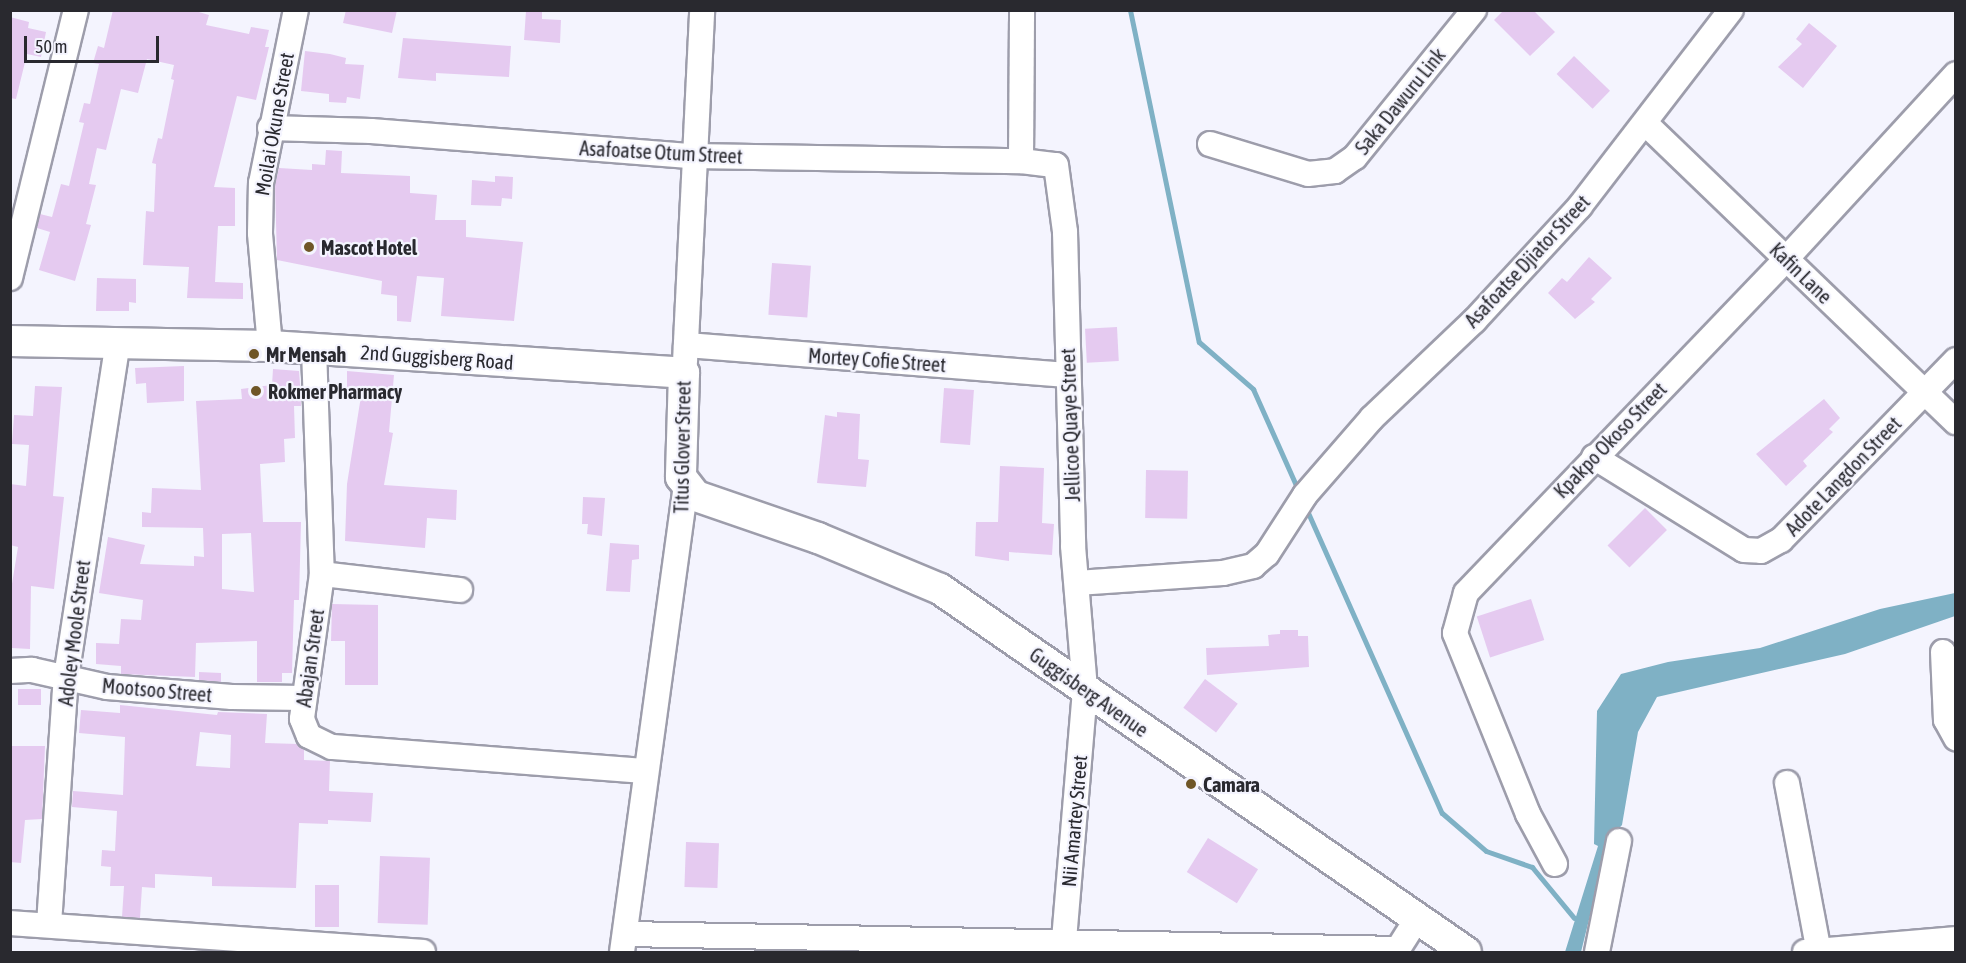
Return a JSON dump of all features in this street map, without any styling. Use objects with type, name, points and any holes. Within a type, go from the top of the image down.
[{"type":"main road","name":"2nd Guggisberg Road","points":[[10,341],[270,346],[685,359]]},
{"type":"main road","name":"Titus Glover Street","points":[[685,359],[681,477],[686,486]]},
{"type":"main road","name":"Guggisberg Avenue","points":[[686,486],[708,501],[818,538],[921,580],[999,628],[1429,934],[1466,952]]},
{"type":"street","points":[[10,278],[76,10]]},
{"type":"street","name":"Moilai Okune Street","points":[[270,346],[259,207],[270,128],[296,10]]},
{"type":"street","name":"Titus Glover Street","points":[[685,359],[692,156],[702,10]]},
{"type":"street","points":[[1022,10],[1022,161]]},
{"type":"street","name":"Saka Dawuru Link","points":[[1210,144],[1308,174],[1335,171],[1355,158],[1474,10]]},
{"type":"street","name":"Asafoatse Djiator Street","points":[[1077,583],[1223,573],[1252,566],[1277,540],[1305,495],[1372,418],[1513,280],[1646,124],[1731,10]]},
{"type":"street","name":"Kpakpo Okoso Street","points":[[1555,864],[1528,814],[1455,633],[1458,612],[1466,593],[1786,259],[1956,74]]},
{"type":"street","name":"Kafin Lane","points":[[1646,124],[1956,423]]},
{"type":"street","name":"Asafoatse Otum Street","points":[[270,128],[371,131],[692,156],[1052,162]]},
{"type":"street","name":"Jellicoe Quaye Street","points":[[1052,162],[1058,168],[1065,232],[1068,375],[1084,690]]},
{"type":"street","name":"Adoley Moole Street","points":[[49,924],[66,677],[118,343]]},
{"type":"street","name":"Abajan Street","points":[[314,349],[322,574],[302,719],[309,736],[332,747],[645,771]]},
{"type":"street","name":"Mortey Cofie Street","points":[[685,359],[1068,375]]},
{"type":"street","name":"Adote Langdon Street","points":[[1594,457],[1744,550],[1761,551],[1781,540],[1956,360]]},
{"type":"street","name":"Titus Glover Street","points":[[624,943],[645,771],[686,486]]},
{"type":"street","points":[[322,574],[460,590]]},
{"type":"street","points":[[1943,652],[1946,720],[1956,738]]},
{"type":"street","name":"Mootsoo Street","points":[[10,671],[66,677],[107,687],[232,697],[304,698]]},
{"type":"street","name":"Nii Amartey Street","points":[[1063,947],[1084,690]]},
{"type":"street","points":[[1787,783],[1814,952],[1956,939]]},
{"type":"street","points":[[1598,952],[1619,842]]},
{"type":"street","points":[[10,923],[423,952]]},
{"type":"street","points":[[624,943],[1241,950],[1398,949],[1429,934]]},
{"type":"water","points":[[1955,593],[1955,616],[1845,654],[1657,697],[1638,732],[1622,825],[1609,839],[1581,952],[1565,952],[1598,846],[1594,844],[1597,711],[1621,674],[1668,662],[1760,648],[1880,609]]},
{"type":"building","points":[[113,10],[192,10],[209,15],[206,25],[249,34],[251,27],[269,30],[265,47],[269,47],[256,100],[237,96],[214,187],[235,188],[235,226],[218,226],[215,282],[243,283],[243,299],[187,298],[189,267],[143,265],[146,211],[154,212],[156,164],[152,163],[158,138],[162,139],[174,80],[171,79],[174,65],[147,59],[138,93],[121,89],[106,150],[97,148],[89,184],[96,185],[86,224],[91,225],[75,281],[39,270],[50,232],[37,228],[40,214],[52,217],[61,184],[69,186],[84,123],[79,122],[84,103],[90,104],[99,64],[93,63],[98,46],[104,48]]},
{"type":"building","points":[[346,10],[397,10],[392,33],[343,23]]},
{"type":"building","points":[[1504,10],[1533,10],[1555,32],[1530,56],[1494,20]]},
{"type":"building","points":[[526,11],[542,12],[542,19],[561,20],[560,43],[524,40]]},
{"type":"building","points":[[10,17],[29,22],[28,28],[46,32],[41,57],[27,54],[16,99],[10,98]]},
{"type":"building","points":[[1809,23],[1837,46],[1803,88],[1778,67],[1802,44],[1796,39]]},
{"type":"building","points":[[403,38],[511,46],[509,77],[436,73],[436,81],[398,78]]},
{"type":"building","points":[[305,51],[346,58],[345,64],[364,65],[360,99],[347,97],[346,103],[329,102],[329,94],[301,91]]},
{"type":"building","points":[[1574,56],[1610,91],[1593,109],[1557,74]]},
{"type":"building","points":[[326,150],[342,151],[341,173],[410,176],[410,193],[437,195],[435,220],[466,220],[466,237],[523,242],[514,321],[441,316],[444,278],[417,276],[411,322],[397,321],[397,296],[381,294],[382,281],[277,260],[275,185],[279,168],[312,170],[312,164],[325,165]]},
{"type":"building","points":[[495,176],[513,177],[512,199],[502,198],[501,206],[471,205],[472,180],[495,182]]},
{"type":"building","points":[[1589,257],[1612,278],[1591,299],[1595,302],[1575,319],[1548,293],[1562,278],[1567,282]]},
{"type":"building","points":[[772,263],[811,266],[807,318],[768,315]]},
{"type":"building","points":[[97,278],[136,279],[136,303],[129,302],[129,311],[96,311]]},
{"type":"building","points":[[1117,327],[1119,361],[1087,363],[1085,329]]},
{"type":"building","points":[[184,366],[184,401],[147,403],[146,383],[136,384],[135,368]]},
{"type":"building","points":[[273,369],[299,371],[301,406],[294,406],[295,438],[284,439],[285,462],[260,464],[263,522],[301,522],[299,600],[294,600],[292,673],[282,673],[282,682],[257,682],[257,641],[196,643],[195,677],[121,674],[121,666],[96,664],[96,643],[119,644],[121,619],[141,620],[143,600],[99,593],[108,537],[145,545],[140,564],[194,566],[194,556],[204,557],[203,528],[142,527],[142,512],[151,513],[152,488],[201,490],[196,401],[242,399],[241,389],[272,385]],"holes":[[[251,533],[254,592],[222,589],[222,534]]]},
{"type":"building","points":[[347,371],[394,375],[389,432],[393,433],[384,485],[457,490],[456,520],[427,518],[425,548],[345,541],[347,484],[361,396],[347,394]]},
{"type":"building","points":[[35,386],[62,387],[53,496],[64,497],[54,589],[31,586],[30,649],[12,648],[10,596],[18,547],[10,545],[10,484],[26,486],[29,445],[12,444],[14,415],[33,416]]},
{"type":"building","points":[[944,388],[974,390],[970,445],[940,443]]},
{"type":"building","points":[[1824,399],[1840,418],[1829,429],[1833,432],[1803,461],[1807,466],[1786,486],[1756,454]]},
{"type":"building","points":[[837,412],[860,414],[858,459],[869,460],[866,487],[817,483],[825,415],[837,417]]},
{"type":"building","points":[[1000,466],[1044,468],[1042,523],[1054,524],[1052,555],[1009,552],[1009,561],[975,556],[976,522],[998,522]]},
{"type":"building","points":[[1146,470],[1188,471],[1187,519],[1145,518]]},
{"type":"building","points":[[583,497],[605,498],[602,536],[587,534],[588,524],[582,524]]},
{"type":"building","points":[[1645,508],[1667,530],[1629,567],[1608,545]]},
{"type":"building","points":[[610,543],[639,545],[639,559],[632,560],[630,592],[606,591]]},
{"type":"building","points":[[1531,599],[1544,640],[1490,658],[1477,617]]},
{"type":"building","points":[[332,604],[378,605],[378,685],[345,685],[345,641],[331,641]]},
{"type":"building","points":[[1280,630],[1298,630],[1298,636],[1308,636],[1309,667],[1207,675],[1206,648],[1269,646],[1268,635],[1280,634]]},
{"type":"building","points":[[199,672],[221,673],[221,682],[199,680]]},
{"type":"building","points":[[1205,679],[1238,704],[1216,732],[1183,708]]},
{"type":"building","points":[[18,689],[41,689],[41,705],[18,705]]},
{"type":"building","points":[[120,705],[217,715],[218,712],[267,714],[265,743],[298,744],[304,750],[304,760],[330,761],[329,791],[373,793],[371,822],[328,820],[328,824],[299,823],[296,888],[212,886],[212,877],[155,874],[155,888],[142,887],[140,918],[122,917],[124,886],[110,886],[111,867],[101,866],[102,850],[115,851],[117,811],[72,807],[73,791],[123,795],[125,737],[79,733],[81,710],[120,713]],"holes":[[[200,732],[231,735],[230,768],[196,766]]]},
{"type":"building","points":[[10,746],[45,746],[42,819],[25,820],[21,863],[10,862]]},
{"type":"building","points":[[1208,838],[1258,869],[1237,903],[1187,872]]},
{"type":"building","points":[[686,842],[719,843],[717,888],[684,887]]},
{"type":"building","points":[[380,856],[430,858],[428,925],[378,923]]},
{"type":"building","points":[[315,885],[339,885],[339,927],[315,927]]},
{"type":"waterway","points":[[1130,10],[1199,342],[1253,389],[1299,492]]},
{"type":"waterway","points":[[1305,506],[1442,813],[1486,851],[1532,867],[1574,918]]},
{"type":"place","name":"Mascot Hotel","points":[[309,247]]},
{"type":"place","name":"Mr Mensah","points":[[254,354]]},
{"type":"place","name":"Rokmer Pharmacy","points":[[256,391]]},
{"type":"place","name":"Camara","points":[[1191,784]]}]
